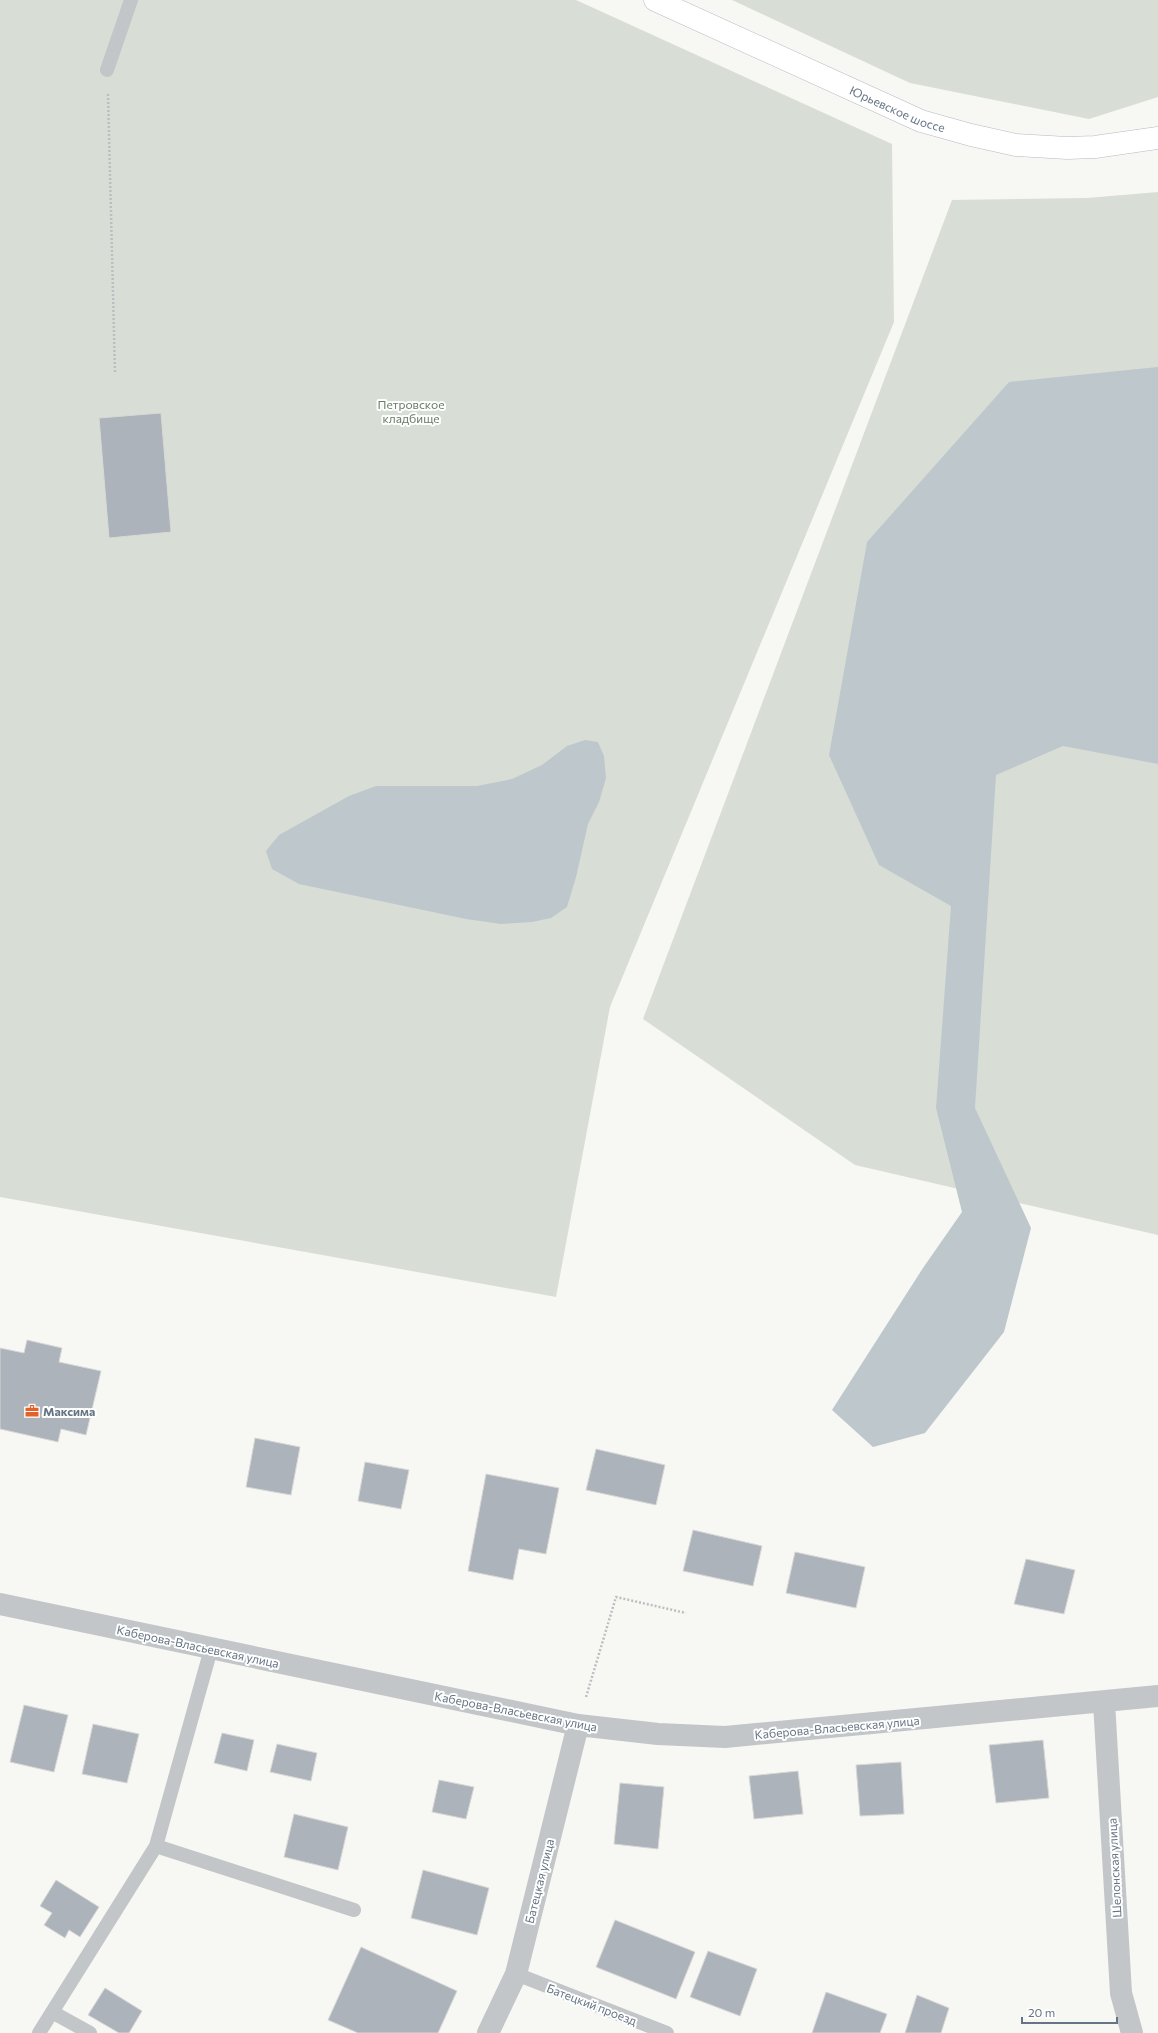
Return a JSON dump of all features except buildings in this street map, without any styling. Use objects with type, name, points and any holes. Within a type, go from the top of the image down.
[{"type":"main road","name":"Юрьевское шоссе","points":[[655,0],[920,121],[971,136],[1016,145],[1067,148],[1095,147],[1158,138]]},
{"type":"street","name":"Каберова-Власьевская улица","points":[[0,1604],[578,1725],[658,1734],[724,1738],[1158,1696]]},
{"type":"street","name":"Шелонская улица","points":[[1104,1702],[1121,1993],[1132,2033]]},
{"type":"street","name":"Батецкая улица","points":[[488,2033],[516,1974],[578,1725]]},
{"type":"lane","points":[[107,70],[131,0]]},
{"type":"lane","points":[[39,2033],[156,1846],[211,1649]]},
{"type":"lane","points":[[156,1846],[354,1910]]},
{"type":"lane","name":"Батецкий проезд","points":[[516,1974],[667,2033]]},
{"type":"lane","points":[[52,2012],[90,2033]]},
{"type":"path","points":[[107,70],[115,373]]},
{"type":"path","points":[[578,1725],[616,1597],[686,1613]]},
{"type":"green space","name":"Петровское кладбище","points":[[0,0],[576,0],[892,144],[894,322],[610,1007],[556,1297],[0,1197]]},
{"type":"green space","points":[[732,0],[1158,0],[1158,97],[1089,119],[910,83]]},
{"type":"green space","points":[[1158,192],[1158,1235],[855,1165],[643,1019],[952,200],[1087,198]]},
{"type":"shaded area","points":[[1158,367],[1158,764],[1063,746],[996,775],[975,1108],[1031,1228],[1004,1332],[925,1433],[873,1447],[832,1410],[923,1268],[962,1212],[936,1108],[951,906],[879,865],[829,755],[867,542],[1009,382]]},
{"type":"shaded area","points":[[585,740],[598,742],[604,756],[606,778],[599,802],[588,824],[576,877],[567,907],[551,918],[532,922],[501,924],[466,919],[299,884],[272,869],[266,851],[279,835],[349,796],[376,786],[477,786],[512,779],[542,765],[567,746]]},
{"type":"place","name":"Максима","points":[[32,1411]]}]
